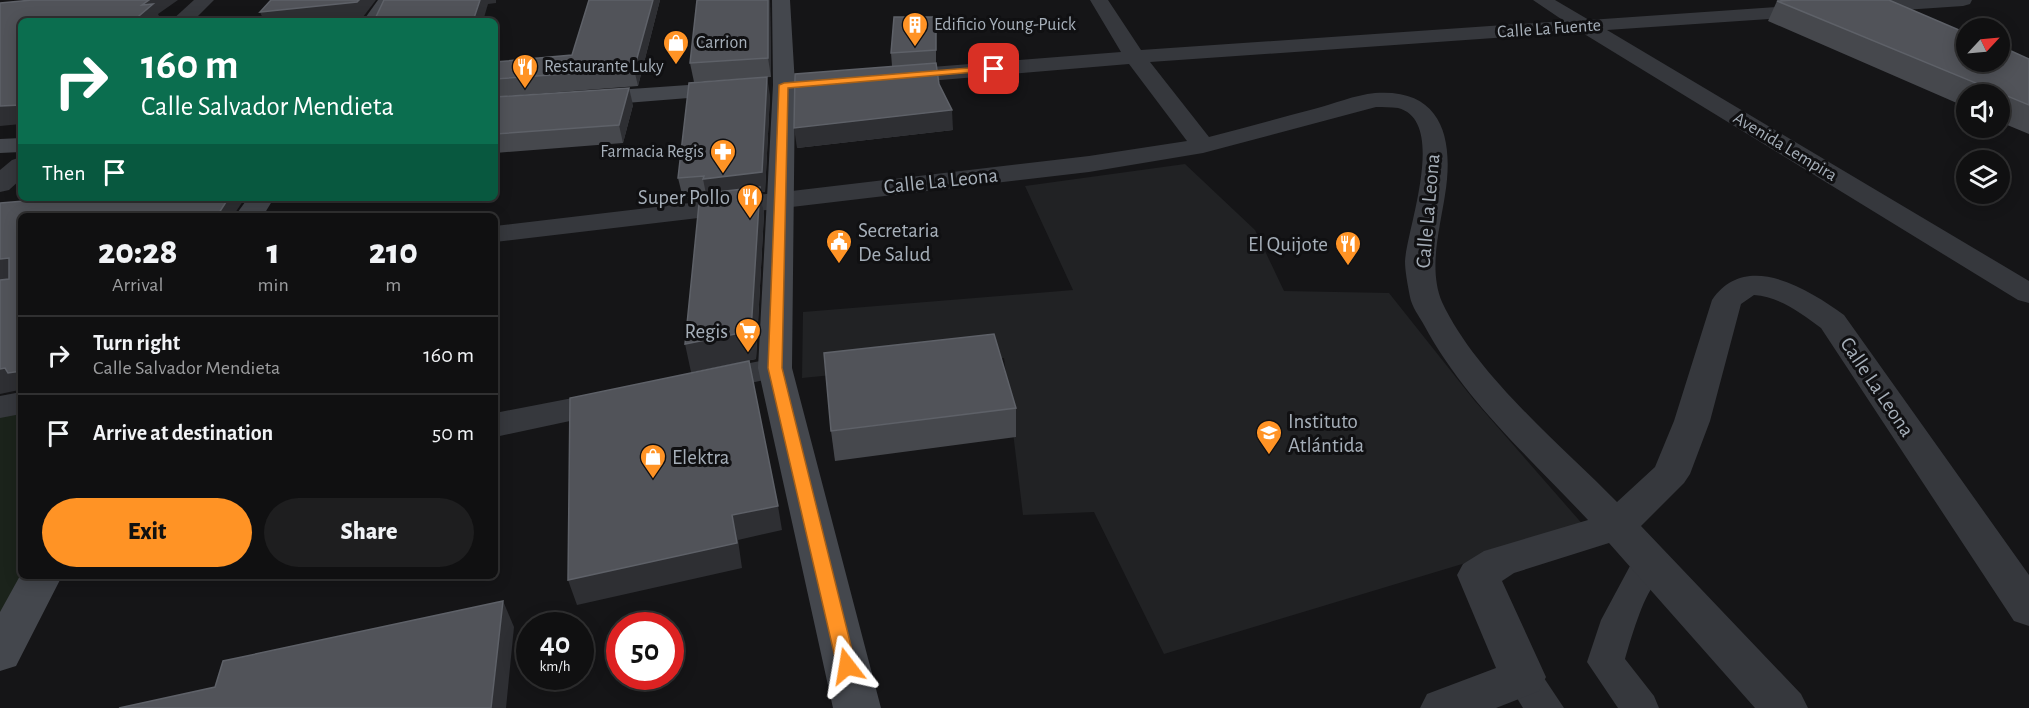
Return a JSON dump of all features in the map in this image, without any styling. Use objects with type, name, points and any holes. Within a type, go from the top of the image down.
[{"type":"main road","points":[[781,0],[775,86],[779,199],[775,368],[857,708]]},
{"type":"main road","points":[[376,18],[392,1]]},
{"type":"main road","points":[[564,101],[775,86]]},
{"type":"main road","points":[[0,146],[18,145]]},
{"type":"main road","points":[[0,653],[39,579]]},
{"type":"street","points":[[185,18],[205,0]]},
{"type":"street","points":[[1099,0],[1135,57],[1203,146]]},
{"type":"street","name":"Avenida Lempira","points":[[1542,0],[2029,294]]},
{"type":"street","name":"Calle La Fuente","points":[[877,78],[1135,57],[1962,0]]},
{"type":"street","name":"Calle La Leona","points":[[498,234],[1089,164],[1203,146],[1375,100],[1405,102],[1420,111],[1434,135],[1436,156],[1434,182],[1419,261],[1426,300],[1456,354],[1496,401],[1617,526],[1671,474],[1692,421],[1726,300],[1747,285],[1774,286],[1807,303],[1833,322],[2029,609]]},
{"type":"street","points":[[0,184],[18,168]]},
{"type":"street","points":[[498,423],[775,368]]},
{"type":"street","points":[[0,407],[18,404]]},
{"type":"street","points":[[1444,708],[1534,692],[1478,575],[1499,562],[1617,526],[1784,708]]},
{"type":"lane","points":[[1640,708],[1606,662],[1618,620],[1642,575],[1655,568]]},
{"type":"shaded area","name":"Instituto Atlántida","points":[[1185,164],[1255,230],[1284,291],[1389,293],[1474,400],[1585,527],[1164,654],[1094,512],[1023,515],[1004,358],[802,378],[803,312],[1073,290],[1025,186]]},
{"type":"shaded area","points":[[18,413],[20,579],[0,623],[0,416]]},
{"type":"building","points":[[32,0],[149,0],[142,5],[153,4],[137,18],[18,18],[18,105],[0,106],[0,3]]},
{"type":"building","points":[[271,0],[359,0],[260,12]]},
{"type":"building","points":[[384,0],[480,0],[474,18],[375,18]]},
{"type":"building","points":[[589,0],[653,0],[634,69],[498,79],[498,62],[572,55]]},
{"type":"building","points":[[697,0],[768,0],[768,58],[690,63]]},
{"type":"building","points":[[1889,0],[1956,29],[1956,72],[2010,72],[2010,50],[2029,59],[2029,105],[2010,97],[2010,84],[1978,84],[1777,1]]},
{"type":"building","points":[[894,17],[936,17],[936,50],[891,53]]},
{"type":"building","points":[[936,63],[939,84],[952,110],[794,128],[795,74]]},
{"type":"building","points":[[767,77],[762,172],[703,179],[704,176],[678,178],[689,83]]},
{"type":"building","points":[[629,88],[619,125],[498,134],[498,97]]},
{"type":"building","points":[[760,187],[751,331],[685,344],[700,194]]},
{"type":"building","points":[[227,201],[219,213],[18,213],[18,371],[8,373],[5,368],[0,369],[0,280],[9,279],[9,258],[0,259],[0,203]]},
{"type":"building","points":[[994,334],[1016,408],[831,431],[824,353]]},
{"type":"building","name":"Elektra","points":[[749,361],[778,506],[732,515],[737,543],[568,580],[570,398]]},
{"type":"building","points":[[503,601],[491,708],[119,708],[215,687],[223,661]]},
{"type":"place","name":"Edificio Young-Puick","points":[[915,48]]},
{"type":"place","name":"Carrion","points":[[676,66]]},
{"type":"place","name":"Restaurante Luky","points":[[525,90]]},
{"type":"place","name":"Farmacia Regis","points":[[723,175]]},
{"type":"place","name":"Super Pollo","points":[[750,220]]},
{"type":"place","name":"Secretaria De Salud","points":[[839,265]]},
{"type":"place","name":"El Quijote","points":[[1348,267]]},
{"type":"place","name":"Regis","points":[[748,354]]},
{"type":"place","name":"Instituto Atlántida","points":[[1269,456]]},
{"type":"place","name":"Elektra","points":[[653,480]]},
{"type":"route","points":[[847,666],[775,368],[784,85],[994,69]]}]
